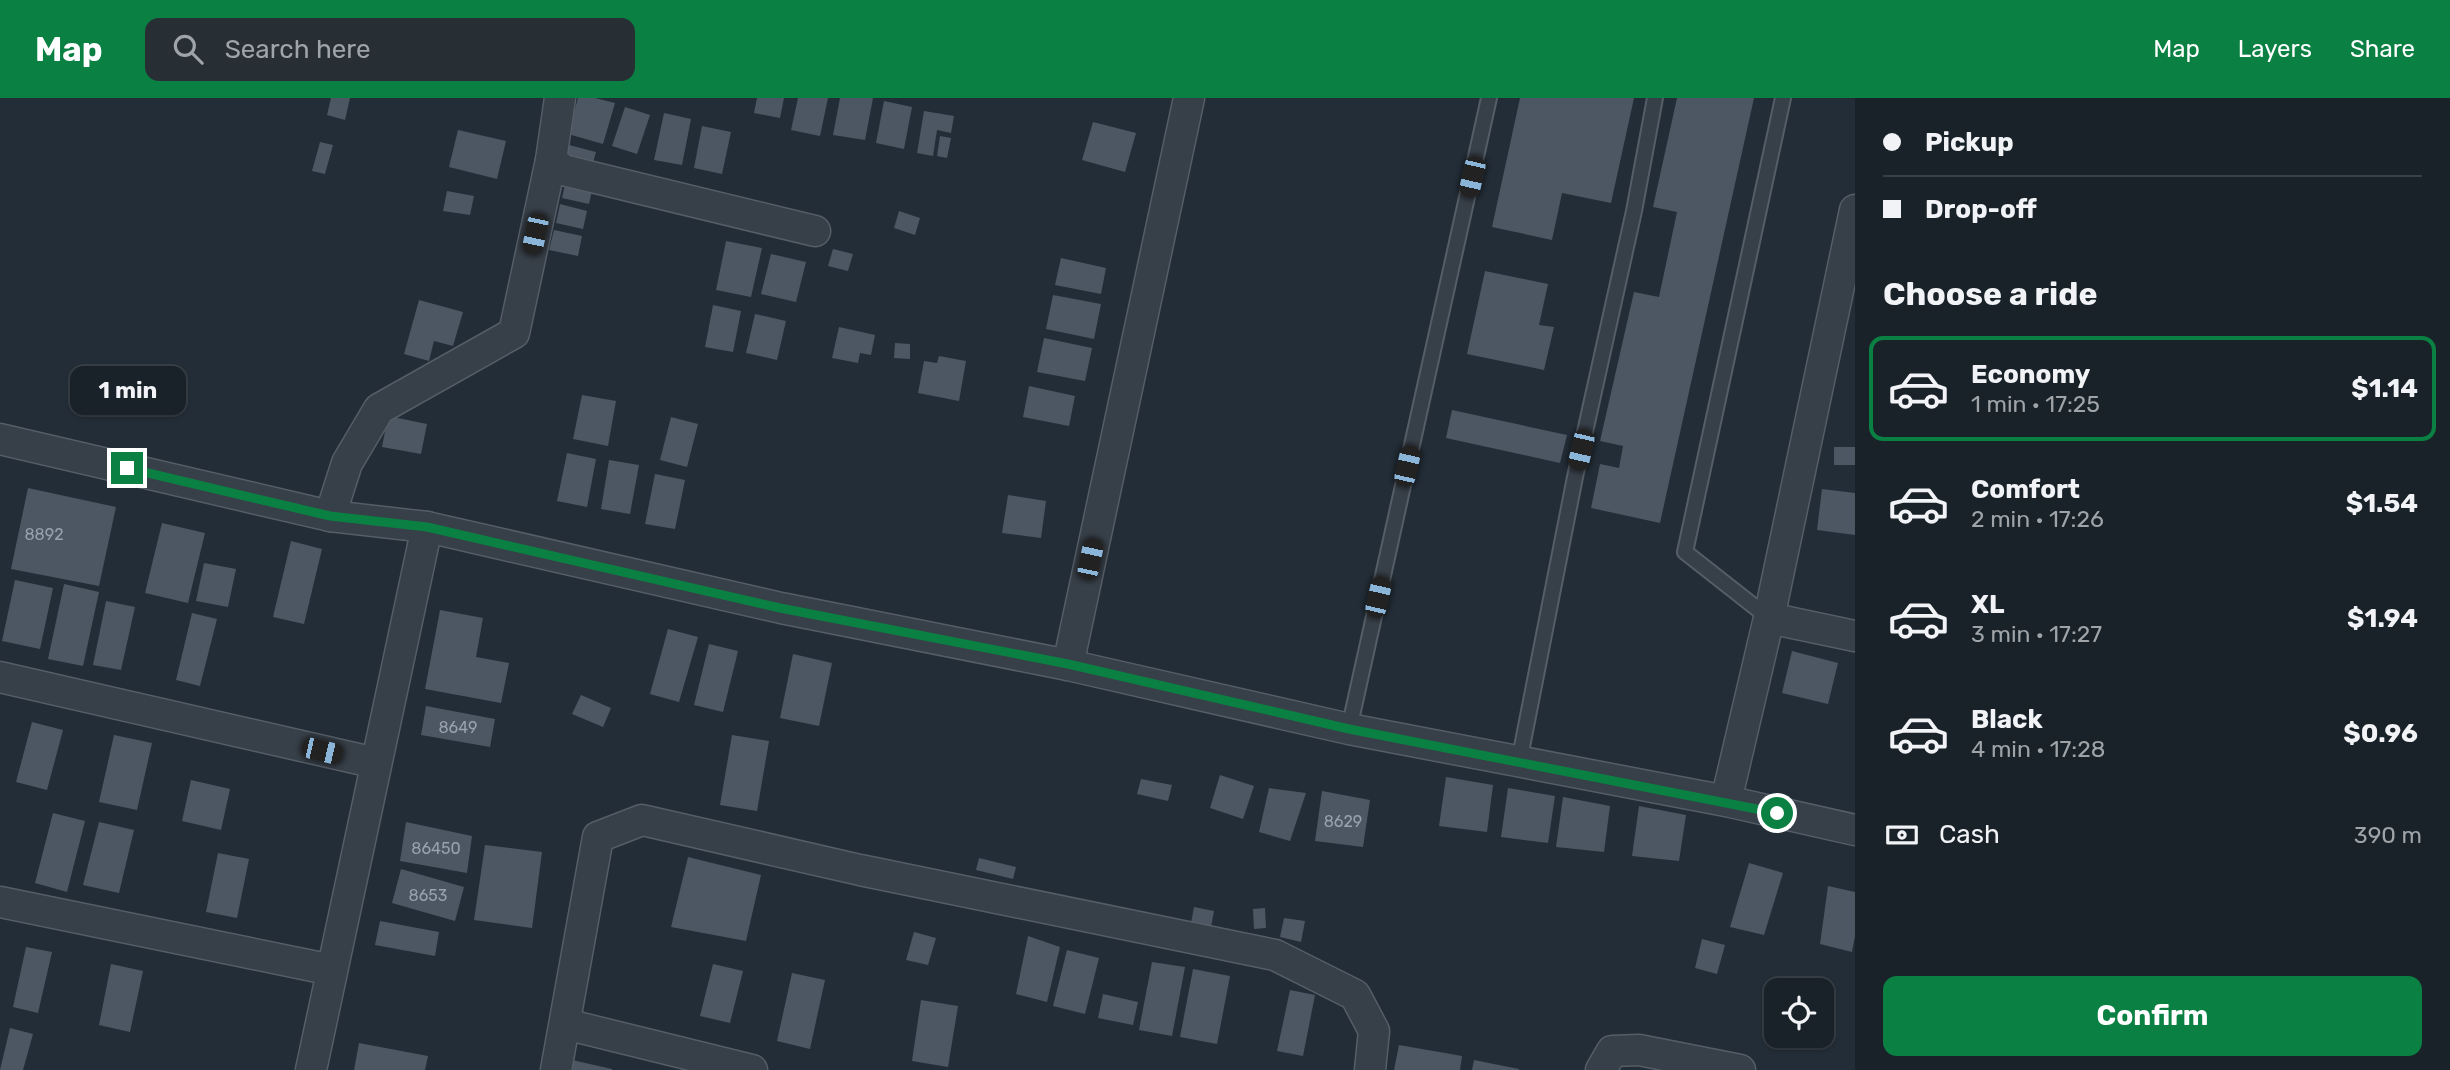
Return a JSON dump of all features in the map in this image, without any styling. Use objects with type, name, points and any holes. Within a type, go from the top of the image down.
[{"type":"street","points":[[330,516],[347,463],[379,409],[514,333],[551,160],[560,98]]},
{"type":"street","points":[[1068,664],[1189,98]]},
{"type":"street","points":[[551,160],[563,170],[815,231]]},
{"type":"street","points":[[1726,801],[1769,618],[1855,209]]},
{"type":"street","points":[[0,439],[330,516],[427,527],[780,608],[1068,664],[1349,729],[1726,801],[1855,830]]},
{"type":"street","points":[[311,1070],[427,527]]},
{"type":"street","points":[[1769,618],[1855,636]]},
{"type":"street","points":[[0,677],[376,763]]},
{"type":"street","points":[[556,1070],[598,837],[642,820],[860,870],[1275,955],[1355,995],[1374,1031],[1370,1070]]},
{"type":"street","points":[[0,902],[332,970]]},
{"type":"street","points":[[565,1024],[752,1070]]},
{"type":"street","points":[[1601,1070],[1612,1051],[1639,1050],[1740,1070]]},
{"type":"lane","points":[[1349,729],[1489,98]]},
{"type":"lane","points":[[1519,762],[1575,477],[1634,211],[1656,98]]},
{"type":"lane","points":[[1769,618],[1685,552],[1783,98]]},
{"type":"building","points":[[331,98],[350,98],[345,120],[327,115]]},
{"type":"building","points":[[578,98],[595,98],[615,103],[603,144],[568,134]]},
{"type":"building","points":[[757,98],[784,98],[780,118],[754,113]]},
{"type":"building","points":[[798,98],[828,98],[820,136],[791,130]]},
{"type":"building","points":[[840,98],[873,98],[865,140],[833,135]]},
{"type":"building","points":[[1520,98],[1634,98],[1611,203],[1562,193],[1552,240],[1492,227]]},
{"type":"building","points":[[1677,98],[1754,98],[1660,523],[1591,508],[1600,464],[1619,468],[1623,446],[1600,441],[1634,292],[1659,297],[1677,212],[1653,207]]},
{"type":"building","points":[[884,101],[912,107],[904,149],[876,143]]},
{"type":"building","points":[[625,107],[650,115],[637,154],[612,146]]},
{"type":"building","points":[[924,111],[954,116],[951,133],[937,130],[933,156],[917,153]]},
{"type":"building","points":[[664,113],[691,119],[682,165],[654,160]]},
{"type":"building","points":[[1093,122],[1136,133],[1125,172],[1082,160]]},
{"type":"building","points":[[702,126],[731,132],[722,174],[694,168]]},
{"type":"building","points":[[458,130],[506,141],[497,179],[449,167]]},
{"type":"building","points":[[940,136],[951,138],[947,158],[937,156]]},
{"type":"building","points":[[320,142],[333,145],[325,174],[312,171]]},
{"type":"building","points":[[569,145],[596,152],[591,170],[565,164]]},
{"type":"building","points":[[566,180],[593,186],[589,204],[562,198]]},
{"type":"building","points":[[447,191],[474,196],[470,215],[443,211]]},
{"type":"building","points":[[560,204],[587,211],[583,229],[556,223]]},
{"type":"building","points":[[899,211],[920,218],[915,235],[894,228]]},
{"type":"building","points":[[554,230],[582,236],[578,256],[549,250]]},
{"type":"building","points":[[726,241],[762,248],[751,297],[716,290]]},
{"type":"building","points":[[833,249],[853,254],[848,271],[828,266]]},
{"type":"building","points":[[771,254],[806,262],[796,302],[761,294]]},
{"type":"building","points":[[1061,258],[1106,268],[1101,294],[1055,285]]},
{"type":"building","points":[[1485,271],[1548,284],[1539,325],[1554,327],[1544,370],[1467,354]]},
{"type":"building","points":[[1053,295],[1101,304],[1094,339],[1046,329]]},
{"type":"building","points":[[419,300],[463,312],[453,346],[434,341],[429,361],[404,354]]},
{"type":"building","points":[[713,305],[741,311],[733,352],[705,347]]},
{"type":"building","points":[[755,314],[786,321],[777,360],[746,353]]},
{"type":"building","points":[[839,327],[875,335],[871,355],[860,353],[858,363],[832,358]]},
{"type":"building","points":[[1044,338],[1092,348],[1085,381],[1037,372]]},
{"type":"building","points":[[895,343],[910,344],[910,359],[894,358]]},
{"type":"building","points":[[939,356],[966,361],[959,401],[918,393],[924,361],[937,363]]},
{"type":"building","points":[[1029,386],[1075,396],[1069,426],[1023,417]]},
{"type":"building","points":[[582,395],[616,401],[608,446],[573,439]]},
{"type":"building","points":[[1452,410],[1567,435],[1560,463],[1446,438]]},
{"type":"building","points":[[388,416],[427,424],[421,454],[382,447]]},
{"type":"building","points":[[671,417],[698,424],[687,467],[660,460]]},
{"type":"building","points":[[1834,447],[1855,447],[1855,465],[1834,465]]},
{"type":"building","points":[[567,453],[596,459],[587,507],[557,501]]},
{"type":"building","points":[[609,460],[639,465],[630,514],[601,509]]},
{"type":"building","points":[[655,474],[685,480],[675,529],[645,524]]},
{"type":"building","points":[[28,488],[116,507],[99,586],[11,569]]},
{"type":"building","points":[[1822,489],[1855,493],[1855,535],[1817,530]]},
{"type":"building","points":[[1008,495],[1046,501],[1041,538],[1002,533]]},
{"type":"building","points":[[162,523],[205,533],[188,603],[145,593]]},
{"type":"building","points":[[291,541],[322,549],[304,624],[273,617]]},
{"type":"building","points":[[204,563],[236,569],[228,607],[196,601]]},
{"type":"building","points":[[15,580],[53,588],[40,649],[2,641]]},
{"type":"building","points":[[64,584],[99,592],[83,666],[48,659]]},
{"type":"building","points":[[106,601],[135,607],[121,670],[93,665]]},
{"type":"building","points":[[440,610],[483,618],[476,657],[509,663],[501,703],[425,689]]},
{"type":"building","points":[[192,613],[217,619],[200,686],[176,680]]},
{"type":"building","points":[[668,629],[698,637],[679,702],[650,694]]},
{"type":"building","points":[[709,644],[738,651],[723,712],[694,705]]},
{"type":"building","points":[[1792,651],[1838,663],[1828,704],[1782,693]]},
{"type":"building","points":[[793,654],[832,663],[819,726],[780,718]]},
{"type":"building","points":[[581,695],[611,708],[603,727],[572,714]]},
{"type":"building","points":[[426,706],[495,719],[490,747],[421,735]]},
{"type":"building","points":[[32,722],[63,730],[47,790],[16,782]]},
{"type":"building","points":[[114,735],[152,743],[137,810],[99,802]]},
{"type":"building","points":[[732,735],[769,741],[757,811],[720,805]]},
{"type":"building","points":[[1220,775],[1254,786],[1243,819],[1210,808]]},
{"type":"building","points":[[1446,777],[1493,785],[1487,832],[1439,826]]},
{"type":"building","points":[[1141,779],[1172,785],[1168,801],[1137,794]]},
{"type":"building","points":[[191,780],[230,789],[221,830],[182,821]]},
{"type":"building","points":[[1269,788],[1306,793],[1290,841],[1259,832]]},
{"type":"building","points":[[1508,788],[1555,796],[1548,843],[1501,837]]},
{"type":"building","points":[[1322,791],[1370,800],[1363,847],[1315,841]]},
{"type":"building","points":[[1563,797],[1610,806],[1604,852],[1556,847]]},
{"type":"building","points":[[1639,806],[1686,815],[1679,861],[1632,856]]},
{"type":"building","points":[[53,813],[85,821],[67,892],[35,883]]},
{"type":"building","points":[[99,822],[134,830],[119,893],[83,885]]},
{"type":"building","points":[[406,822],[472,836],[467,873],[400,861]]},
{"type":"building","points":[[485,845],[542,852],[532,928],[474,920]]},
{"type":"building","points":[[218,853],[249,859],[237,918],[206,912]]},
{"type":"building","points":[[688,857],[761,875],[746,941],[671,927]]},
{"type":"building","points":[[979,858],[1016,867],[1013,879],[976,870]]},
{"type":"building","points":[[1749,863],[1783,873],[1764,935],[1730,927]]},
{"type":"building","points":[[401,869],[464,887],[455,921],[392,903]]},
{"type":"building","points":[[1828,886],[1855,892],[1855,936],[1852,952],[1820,944]]},
{"type":"building","points":[[1194,907],[1214,911],[1211,927],[1191,923]]},
{"type":"building","points":[[1265,908],[1266,928],[1254,929],[1253,909]]},
{"type":"building","points":[[1284,918],[1305,921],[1301,942],[1280,937]]},
{"type":"building","points":[[380,921],[439,932],[435,956],[375,945]]},
{"type":"building","points":[[914,932],[936,938],[928,965],[906,960]]},
{"type":"building","points":[[1028,936],[1060,947],[1047,1002],[1016,994]]},
{"type":"building","points":[[1702,939],[1725,945],[1717,974],[1695,968]]},
{"type":"building","points":[[26,947],[52,952],[38,1013],[13,1007]]},
{"type":"building","points":[[1067,950],[1099,958],[1085,1014],[1053,1006]]},
{"type":"building","points":[[1152,962],[1185,967],[1172,1036],[1139,1030]]},
{"type":"building","points":[[111,964],[143,971],[130,1032],[99,1025]]},
{"type":"building","points":[[713,964],[743,971],[730,1023],[700,1016]]},
{"type":"building","points":[[1193,969],[1230,976],[1217,1044],[1180,1037]]},
{"type":"building","points":[[792,973],[825,980],[810,1049],[777,1041]]},
{"type":"building","points":[[1290,990],[1315,995],[1303,1056],[1277,1051]]},
{"type":"building","points":[[1103,994],[1138,1002],[1133,1025],[1098,1018]]},
{"type":"building","points":[[921,1000],[958,1006],[948,1067],[912,1061]]},
{"type":"building","points":[[10,1028],[33,1034],[23,1070],[0,1070]]},
{"type":"building","points":[[359,1043],[428,1056],[425,1070],[354,1070]]},
{"type":"building","points":[[1399,1045],[1462,1056],[1460,1070],[1394,1070]]},
{"type":"building","points":[[572,1060],[612,1069],[612,1070],[570,1070]]},
{"type":"building","points":[[1474,1060],[1519,1069],[1519,1070],[1472,1070]]},
{"type":"route","points":[[127,468],[330,516],[427,527],[780,608],[1068,664],[1349,729],[1777,813]]}]
